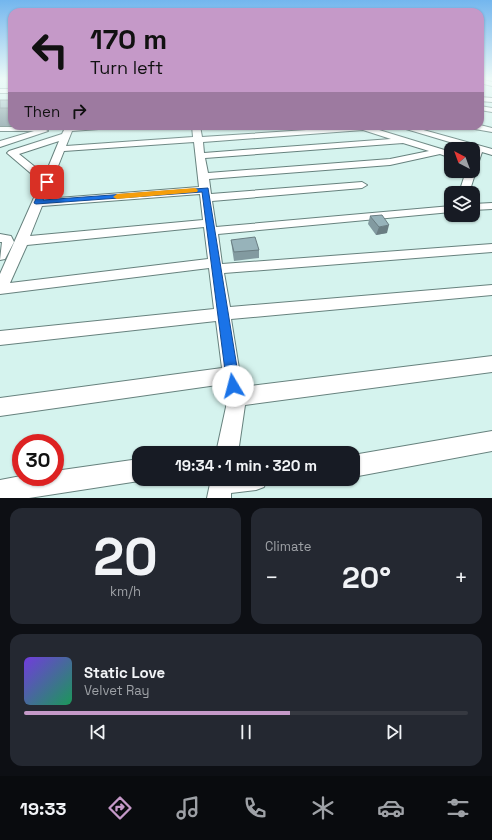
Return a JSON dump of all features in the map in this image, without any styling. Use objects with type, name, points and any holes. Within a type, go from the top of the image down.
[{"type":"street","points":[[0,144],[44,131],[42,130]]},
{"type":"street","points":[[0,288],[22,241],[69,130]]},
{"type":"street","points":[[47,182],[12,153],[69,130]]},
{"type":"street","points":[[61,149],[197,133],[279,130]]},
{"type":"street","points":[[370,130],[444,153]]},
{"type":"street","points":[[414,130],[455,142]]},
{"type":"street","points":[[197,133],[235,397],[236,407],[228,446]]},
{"type":"street","points":[[200,156],[401,141]]},
{"type":"street","points":[[480,149],[492,152]]},
{"type":"street","points":[[38,203],[205,188],[371,164],[438,152]]},
{"type":"street","points":[[205,188],[362,185]]},
{"type":"street","points":[[480,207],[492,206]]},
{"type":"street","points":[[22,241],[444,209]]},
{"type":"street","points":[[0,238],[7,239],[8,242],[0,256]]},
{"type":"street","points":[[0,288],[216,266],[492,248]]},
{"type":"street","points":[[0,338],[223,314],[492,290]]},
{"type":"street","points":[[235,397],[492,364]]},
{"type":"street","points":[[0,407],[232,375]]},
{"type":"street","points":[[360,465],[492,441]]},
{"type":"street","points":[[0,491],[34,492],[132,471]]},
{"type":"building","points":[[0,102],[8,102],[8,108],[0,108]]},
{"type":"building","points":[[382,215],[389,225],[379,227],[370,216]]},
{"type":"building","points":[[255,237],[259,250],[234,252],[231,240]]},
{"type":"slow traffic","points":[[117,197],[195,190]]},
{"type":"route","points":[[47,182],[38,203],[205,190],[233,386]]}]
